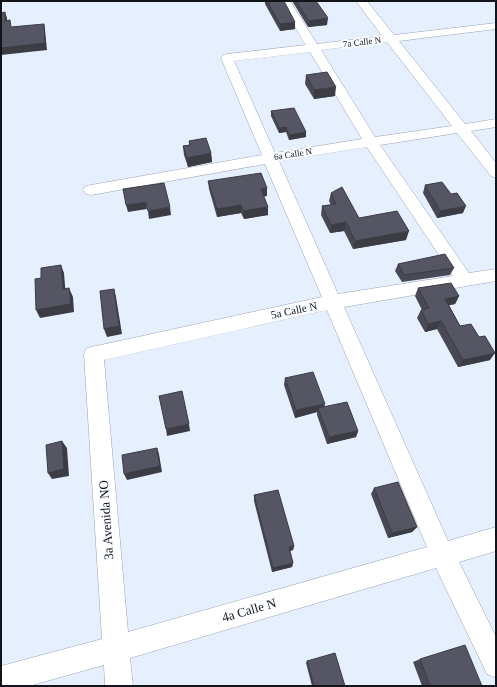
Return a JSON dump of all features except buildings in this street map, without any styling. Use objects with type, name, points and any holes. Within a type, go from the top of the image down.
[{"type":"street","points":[[284,1],[371,142],[465,280]]},
{"type":"street","points":[[361,1],[496,173]]},
{"type":"street","name":"7a Calle N","points":[[271,158],[227,58],[496,26]]},
{"type":"street","name":"6a Calle N","points":[[91,190],[271,158],[496,123]]},
{"type":"street","points":[[271,158],[442,554],[496,664]]},
{"type":"street","name":"5a Calle N","points":[[94,354],[333,302],[496,275]]},
{"type":"street","name":"3a Avenida NO","points":[[94,354],[119,686]]},
{"type":"street","name":"4a Calle N","points":[[1,680],[116,649],[496,539]]}]
